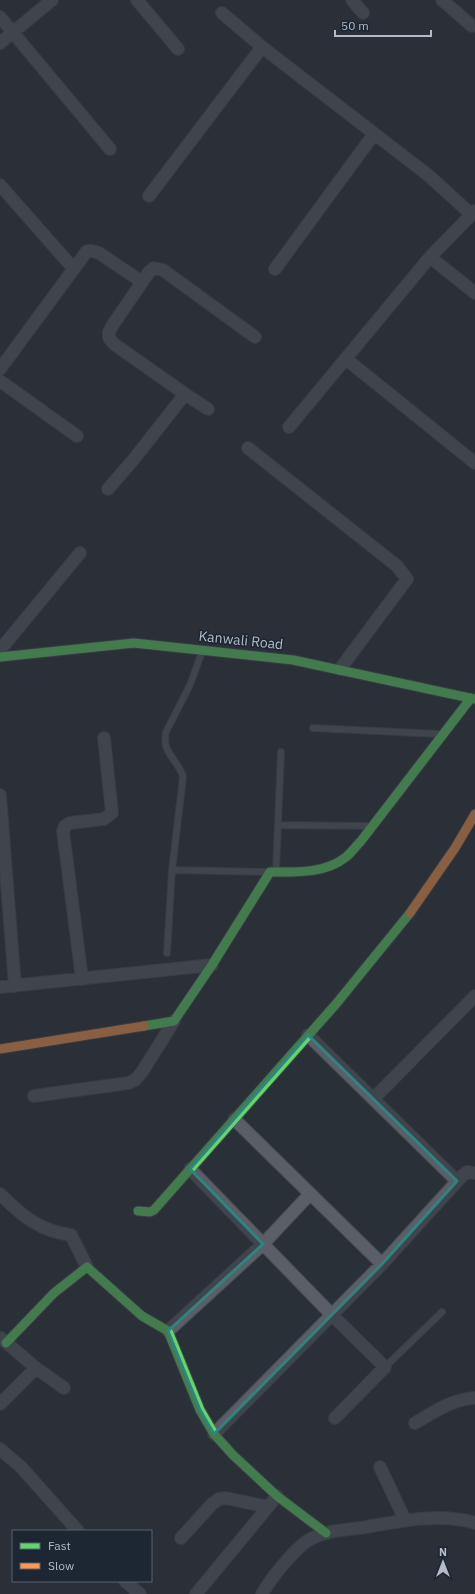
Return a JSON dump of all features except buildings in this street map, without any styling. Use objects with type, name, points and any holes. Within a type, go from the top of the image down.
[{"type":"street","points":[[0,43],[52,0]]},
{"type":"street","points":[[137,0],[178,50]]},
{"type":"street","points":[[352,0],[363,13]]},
{"type":"street","points":[[442,0],[472,26]]},
{"type":"street","points":[[222,13],[262,47],[428,175],[473,213],[430,257],[289,427]]},
{"type":"street","points":[[0,17],[110,149]]},
{"type":"street","points":[[149,196],[262,47]]},
{"type":"street","points":[[274,269],[374,134]]},
{"type":"street","points":[[0,185],[73,268]]},
{"type":"street","points":[[2,360],[87,251],[92,250],[99,253],[142,282]]},
{"type":"street","points":[[430,257],[475,293]]},
{"type":"street","points":[[208,409],[114,344],[109,338],[109,332],[112,326],[142,282],[154,268],[163,270],[255,337]]},
{"type":"street","points":[[346,359],[475,463]]},
{"type":"street","points":[[0,381],[77,436]]},
{"type":"street","points":[[108,489],[134,459],[185,394]]},
{"type":"street","points":[[248,448],[397,566],[406,579],[340,669]]},
{"type":"street","points":[[0,650],[80,553]]},
{"type":"street","name":"Kanwali Road","points":[[0,657],[134,643],[293,660],[473,698]]},
{"type":"street","points":[[34,1096],[128,1083],[135,1080],[142,1072],[273,872],[314,871],[342,860],[351,852],[373,826],[473,698]]},
{"type":"street","points":[[82,979],[63,831],[65,826],[70,823],[104,819],[112,813],[104,738]]},
{"type":"street","points":[[0,795],[14,986]]},
{"type":"street","points":[[138,1211],[150,1212],[154,1210],[340,999],[419,901],[446,863],[475,814]]},
{"type":"street","points":[[0,987],[212,965]]},
{"type":"street","points":[[373,1099],[475,996]]},
{"type":"street","points":[[0,1049],[174,1021]]},
{"type":"street","points":[[308,1035],[457,1181]]},
{"type":"street","points":[[234,1119],[382,1264]]},
{"type":"street","points":[[190,1169],[332,1315],[385,1367],[335,1418]]},
{"type":"street","points":[[214,1434],[382,1264],[466,1172],[475,1173]]},
{"type":"street","points":[[0,1194],[14,1208],[42,1227],[48,1230],[71,1235],[87,1268],[142,1316],[168,1331],[206,1424],[233,1455],[278,1496],[326,1533]]},
{"type":"street","points":[[168,1331],[263,1244],[310,1194]]},
{"type":"street","points":[[64,1388],[36,1368],[3,1340],[68,1280],[87,1268]]},
{"type":"street","points":[[0,1404],[36,1368]]},
{"type":"street","points":[[415,1423],[448,1405],[463,1399],[475,1398]]},
{"type":"street","points":[[2,1455],[21,1467],[77,1530]]},
{"type":"street","points":[[380,1467],[405,1520]]},
{"type":"street","points":[[196,1594],[278,1496]]},
{"type":"street","points":[[181,1538],[212,1504],[219,1499],[226,1498],[268,1507]]},
{"type":"street","points":[[262,1594],[270,1580],[307,1541],[326,1533],[405,1520],[462,1519],[475,1523]]},
{"type":"street","points":[[126,1582],[140,1594]]},
{"type":"lane","points":[[167,954],[172,870],[183,777],[178,764],[165,747],[164,739],[166,732],[190,685],[203,650]]},
{"type":"lane","points":[[313,728],[444,734]]},
{"type":"lane","points":[[172,870],[273,872],[279,825],[281,752]]},
{"type":"lane","points":[[279,825],[373,826]]},
{"type":"lane","points":[[385,1367],[442,1312]]},
{"type":"highlighted area","points":[[308,1035],[457,1181],[382,1264],[214,1434],[200,1410],[168,1331],[263,1244],[190,1169]]},
{"type":"traffic: fast","points":[[0,657],[134,643],[293,660],[475,699]]},
{"type":"traffic: fast","points":[[144,1026],[174,1021],[212,965],[270,872],[299,872],[329,867],[338,863],[350,853],[361,841],[471,698]]},
{"type":"traffic: fast","points":[[138,1211],[150,1212],[154,1210],[336,1004],[410,913]]},
{"type":"traffic: fast","points":[[6,1343],[54,1293],[87,1267],[142,1316],[168,1331],[200,1410],[214,1434],[233,1455],[277,1496],[326,1533]]},
{"type":"traffic: slow","points":[[410,913],[455,848],[475,814]]},
{"type":"traffic: slow","points":[[0,1049],[144,1026]]}]
